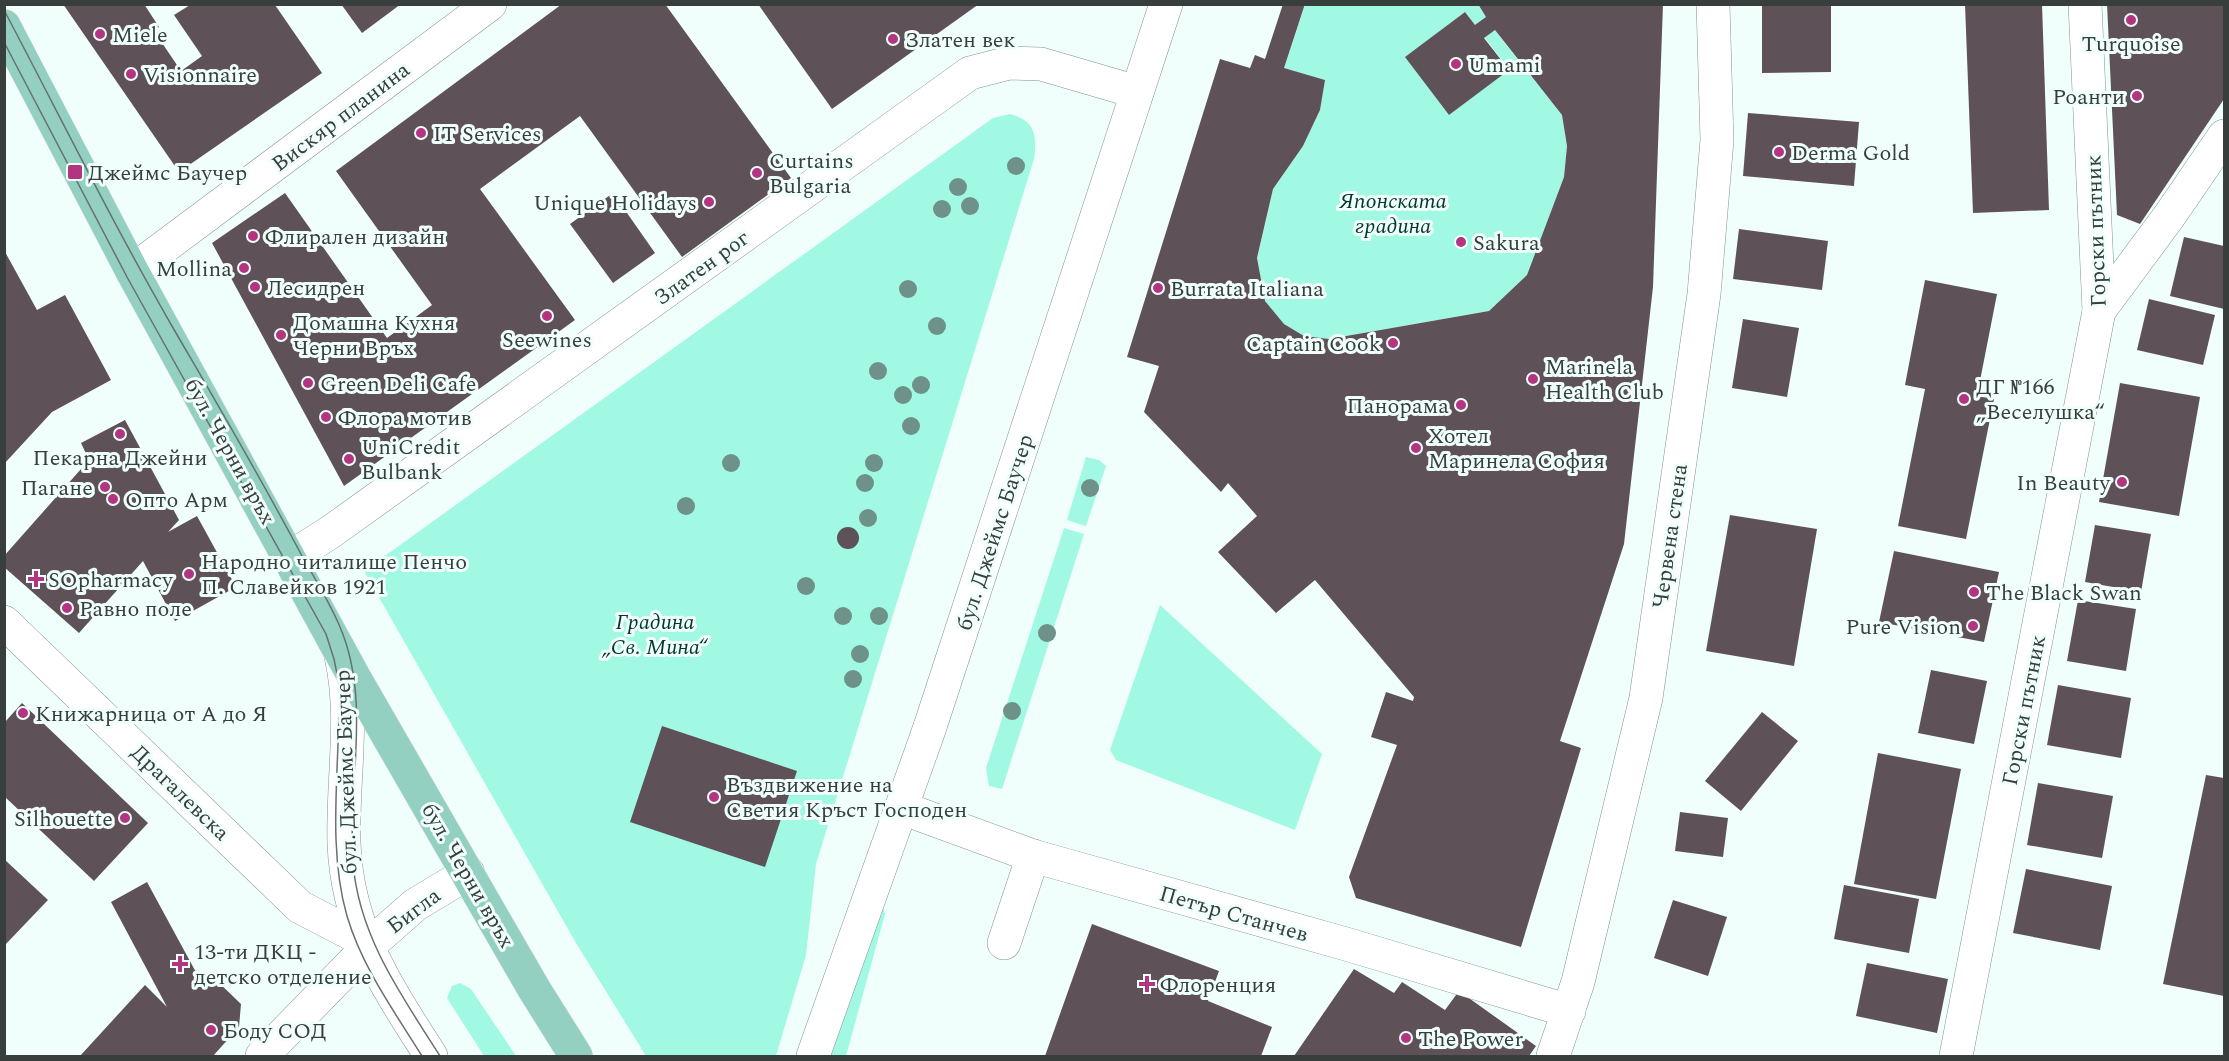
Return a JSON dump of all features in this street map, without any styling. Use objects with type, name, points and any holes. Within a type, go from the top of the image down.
[{"type":"main road","name":"бул. Черни връх","points":[[4,26],[132,271],[354,677],[534,989],[576,1056]]},
{"type":"street","name":"Вискяр планина","points":[[132,271],[490,4]]},
{"type":"street","name":"бул. Джеймс Баучер","points":[[813,1056],[902,808],[1166,4]]},
{"type":"street","name":"Червена стена","points":[[1553,1056],[1578,982],[1646,698],[1704,294],[1717,140],[1713,4]]},
{"type":"street","name":"Горски пътник","points":[[1956,1056],[2099,311],[2085,4]]},
{"type":"street","name":"Златен рог","points":[[290,558],[332,531],[970,73],[1009,63],[1041,64],[1137,92]]},
{"type":"street","points":[[2099,311],[2170,215],[2224,136]]},
{"type":"street","name":"Драгалевска","points":[[9,636],[300,907],[354,935],[367,948]]},
{"type":"street","name":"бул. Джеймс Баучер","points":[[339,648],[347,681],[348,713],[344,842],[346,868],[356,916],[367,948],[387,986],[431,1056]]},
{"type":"street","name":"Петър Станчев","points":[[902,808],[1032,856],[1335,941],[1569,1011]]},
{"type":"street","points":[[1005,943],[1032,856]]},
{"type":"street","name":"Бигла","points":[[262,1056],[367,948],[415,905],[468,873]]},
{"type":"green space","name":"Японската градина","points":[[1305,5],[1478,5],[1500,37],[1562,115],[1567,146],[1564,177],[1527,275],[1489,311],[1329,339],[1304,336],[1284,324],[1265,301],[1257,259],[1273,189],[1303,146],[1320,110],[1324,80],[1284,68]],"holes":[[[1465,12],[1509,69],[1449,115],[1406,57]]]},
{"type":"green space","name":"Градина „Св. Мина“","points":[[1010,114],[1025,121],[1033,130],[1034,159],[816,864],[806,955],[776,1056],[646,1056],[576,943],[364,571],[993,118]]},
{"type":"green space","points":[[1086,457],[1099,460],[1106,466],[1086,526],[1067,520]]},
{"type":"green space","points":[[1064,528],[1084,534],[1002,789],[989,786],[986,768]]},
{"type":"green space","points":[[1160,605],[1322,754],[1295,830],[1116,760],[1110,750]]},
{"type":"green space","points":[[883,908],[885,914],[846,1056],[830,1056]]},
{"type":"green space","points":[[460,983],[471,989],[516,1056],[484,1056],[447,998],[452,986]]},
{"type":"building","points":[[63,4],[144,4],[159,27],[154,31],[181,71],[202,56],[174,15],[190,5],[275,5],[322,73],[179,172]]},
{"type":"building","points":[[341,4],[401,4],[362,33]]},
{"type":"building","points":[[562,4],[665,4],[791,178],[682,257],[580,116],[480,189],[575,320],[344,486],[212,243],[285,193],[387,338],[432,305],[336,171]]},
{"type":"building","points":[[758,4],[979,4],[832,109]]},
{"type":"building","points":[[1283,4],[1305,4],[1284,68],[1325,80],[1320,110],[1303,146],[1273,189],[1257,258],[1265,301],[1284,324],[1304,336],[1329,339],[1489,311],[1527,275],[1564,177],[1567,146],[1562,115],[1495,30],[1484,38],[1509,70],[1449,115],[1405,57],[1465,12],[1475,25],[1486,17],[1478,4],[1663,4],[1653,287],[1624,544],[1560,741],[1581,748],[1521,947],[1356,898],[1349,877],[1397,745],[1371,737],[1386,692],[1413,701],[1414,697],[1315,580],[1276,613],[1218,552],[1257,516],[1228,483],[1221,492],[1144,412],[1159,366],[1127,357],[1220,59],[1250,68],[1255,55],[1265,59]]},
{"type":"building","points":[[1762,4],[1831,4],[1831,72],[1762,73]]},
{"type":"building","points":[[1965,4],[2042,4],[2049,210],[1973,213]]},
{"type":"building","points":[[2107,4],[2224,4],[2224,99],[2140,224],[2117,215]]},
{"type":"building","points":[[1748,113],[1859,122],[1854,186],[1743,176]]},
{"type":"building","points":[[613,193],[655,253],[613,283],[570,224]]},
{"type":"building","points":[[1739,229],[1828,241],[1822,290],[1733,279]]},
{"type":"building","points":[[2184,237],[2224,246],[2224,309],[2170,296]]},
{"type":"building","points":[[4,250],[37,310],[65,295],[111,380],[52,412],[4,464]]},
{"type":"building","points":[[1925,280],[1997,294],[1977,396],[1994,399],[1966,539],[1898,526],[1925,389],[1905,385]]},
{"type":"building","points":[[2149,299],[2215,315],[2203,365],[2137,350]]},
{"type":"building","points":[[1743,319],[1799,328],[1787,397],[1732,388]]},
{"type":"building","points":[[2120,383],[2200,397],[2179,516],[2099,502]]},
{"type":"building","points":[[125,420],[179,520],[168,532],[197,516],[236,587],[175,621],[143,561],[79,633],[4,567],[4,556],[89,460],[81,443]]},
{"type":"building","points":[[1730,515],[1817,529],[1794,666],[1706,651]]},
{"type":"building","points":[[2095,525],[2151,534],[2141,592],[2085,582]]},
{"type":"building","points":[[848,527],[856,530],[859,538],[856,546],[848,549],[840,546],[837,538],[840,530]]},
{"type":"building","points":[[1894,551],[1999,572],[1984,642],[1879,622]]},
{"type":"building","points":[[2078,600],[2136,609],[2126,671],[2067,661]]},
{"type":"building","points":[[1931,670],[1987,681],[1974,744],[1918,733]]},
{"type":"building","points":[[2058,685],[2131,698],[2121,758],[2047,745]]},
{"type":"building","points":[[22,703],[148,823],[94,881],[5,797],[5,722]]},
{"type":"building","points":[[1762,712],[1798,741],[1741,811],[1705,781]]},
{"type":"building","name":"Въздвижение на Светия Кръст Господен","points":[[662,726],[797,771],[765,867],[630,822]]},
{"type":"building","points":[[1878,753],[1961,769],[1936,899],[1854,884]]},
{"type":"building","points":[[2206,775],[2224,778],[2224,996],[2163,984]]},
{"type":"building","points":[[2038,783],[2113,796],[2102,858],[2027,845]]},
{"type":"building","points":[[1680,812],[1728,818],[1723,857],[1675,851]]},
{"type":"building","points":[[4,859],[48,900],[4,946]]},
{"type":"building","points":[[2026,869],[2112,886],[2100,950],[2013,933]]},
{"type":"building","points":[[147,882],[204,987],[215,979],[241,1004],[239,1027],[213,1056],[80,1056],[145,985],[167,1007],[111,902]]},
{"type":"building","points":[[1844,885],[1919,899],[1909,953],[1834,939]]},
{"type":"building","points":[[1673,900],[1727,917],[1708,976],[1654,958]]},
{"type":"building","points":[[1092,924],[1219,971],[1208,1001],[1272,1027],[1261,1056],[1045,1056]]},
{"type":"building","points":[[1867,963],[1948,979],[1937,1033],[1856,1016]]},
{"type":"building","points":[[1354,969],[1394,993],[1402,982],[1445,1010],[1459,991],[1536,1046],[1529,1056],[1294,1056]]},
{"type":"tram line","points":[[4,10],[131,253],[256,472],[340,627],[355,685],[357,714],[352,834],[357,890],[373,941],[397,988],[440,1056]]},
{"type":"tram line","points":[[4,42],[127,277],[326,634],[339,684],[336,831],[337,860],[347,916],[370,971],[422,1056]]},
{"type":"place","name":"Turquoise","points":[[2131,20]]},
{"type":"place","name":"Miele","points":[[100,34]]},
{"type":"place","name":"Златен век","points":[[893,39]]},
{"type":"place","name":"Umami","points":[[1456,64]]},
{"type":"place","name":"Visionnaire","points":[[131,74]]},
{"type":"place","name":"Роанти","points":[[2137,96]]},
{"type":"place","name":"IT Services","points":[[421,133]]},
{"type":"place","name":"Derma Gold","points":[[1779,152]]},
{"type":"place","name":"Джеймс Баучер","points":[[75,172]]},
{"type":"place","name":"Curtains Bulgaria","points":[[757,173]]},
{"type":"place","name":"Unique Holidays","points":[[709,202]]},
{"type":"place","name":"Флирален дизайн","points":[[253,236]]},
{"type":"place","name":"Sakura","points":[[1461,242]]},
{"type":"place","name":"Mollina","points":[[244,268]]},
{"type":"place","name":"Лесидрен","points":[[255,287]]},
{"type":"place","name":"Burrata Italiana","points":[[1158,288]]},
{"type":"place","name":"Seewines","points":[[547,316]]},
{"type":"place","name":"Домашна Кухня Черни Връх","points":[[281,335]]},
{"type":"place","name":"Captain Cook","points":[[1393,343]]},
{"type":"place","name":"Marinela Health Club","points":[[1533,379]]},
{"type":"place","name":"Green Deli Cafe","points":[[308,383]]},
{"type":"place","name":"ДГ №166 „Веселушка“","points":[[1964,399]]},
{"type":"place","name":"Панорама","points":[[1461,405]]},
{"type":"place","name":"Флора мотив","points":[[326,417]]},
{"type":"place","name":"Пекарна Джейни","points":[[120,434]]},
{"type":"place","name":"Хотел Маринела София","points":[[1416,448]]},
{"type":"place","name":"UniCredit Bulbank","points":[[349,459]]},
{"type":"place","name":"In Beauty","points":[[2122,482]]},
{"type":"place","name":"Пагане","points":[[105,487]]},
{"type":"place","name":"Опто Арм","points":[[113,499]]},
{"type":"place","name":"Народно читалище Пенчо П. Славейков 1921","points":[[189,574]]},
{"type":"place","name":"SOpharmacy","points":[[36,579]]},
{"type":"place","name":"The Black Swan","points":[[1974,592]]},
{"type":"place","name":"Равно поле","points":[[67,608]]},
{"type":"place","name":"Pure Vision","points":[[1973,626]]},
{"type":"place","name":"Книжарница от А до Я","points":[[23,713]]},
{"type":"place","name":"Въздвижение на Светия Кръст Господен","points":[[714,797]]},
{"type":"place","name":"Silhouette","points":[[125,818]]},
{"type":"place","name":"13-ти ДКЦ - детско отделение","points":[[180,964]]},
{"type":"place","name":"Флоренция","points":[[1147,984]]},
{"type":"place","name":"Боду СОД","points":[[211,1030]]},
{"type":"place","name":"The Power","points":[[1406,1038]]}]
